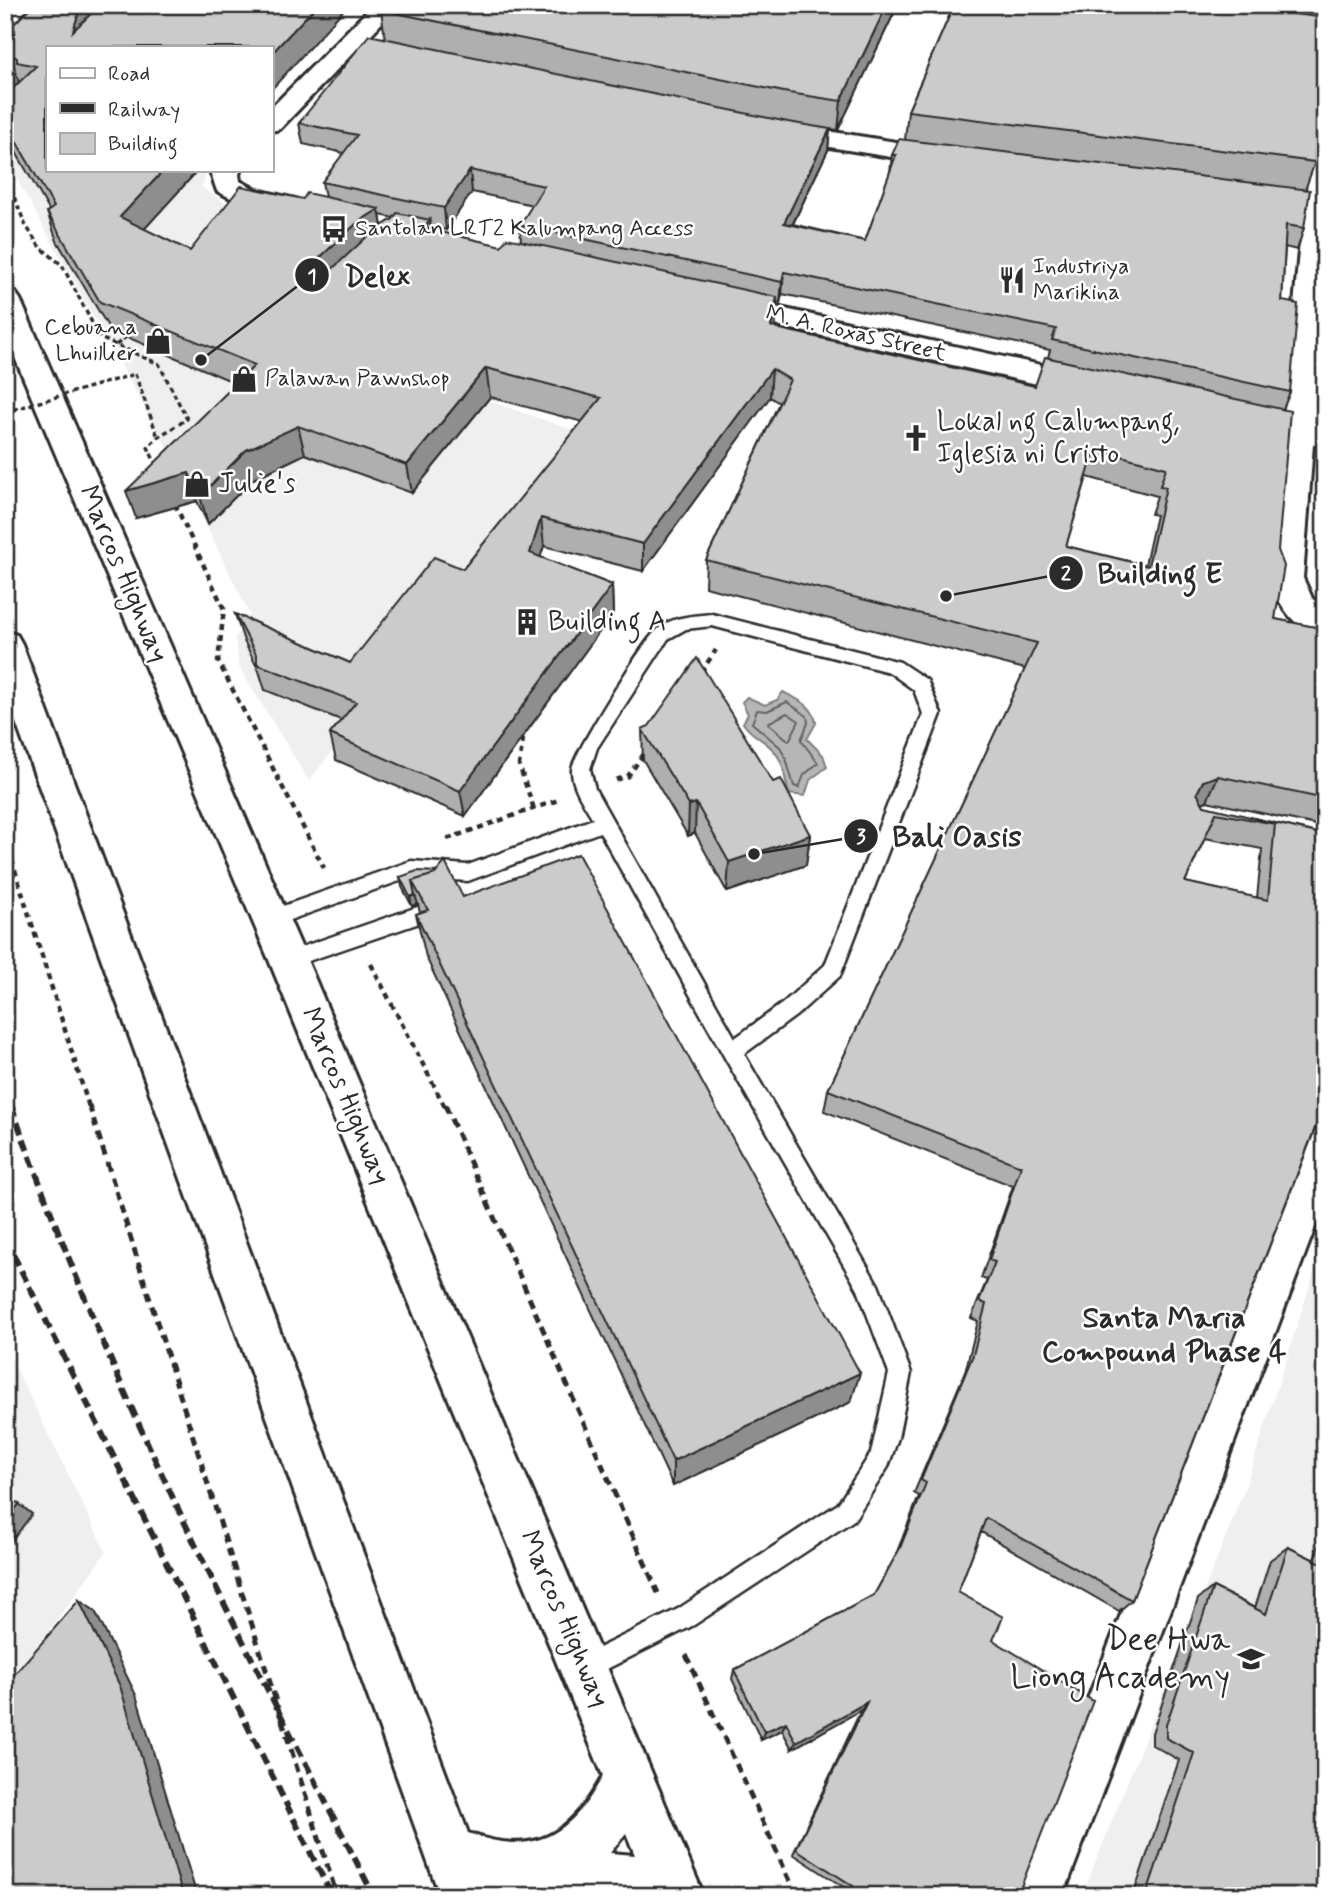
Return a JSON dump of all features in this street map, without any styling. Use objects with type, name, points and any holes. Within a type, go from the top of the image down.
[{"type":"main road","points":[[273,120],[387,5]]},
{"type":"main road","points":[[351,42],[379,48]]},
{"type":"main road","points":[[1325,118],[1311,434],[1286,578],[1295,602],[1311,620],[1325,626]]},
{"type":"main road","points":[[746,125],[978,162]]},
{"type":"main road","points":[[227,177],[248,197],[311,211]]},
{"type":"main road","points":[[1292,201],[1320,205]]},
{"type":"main road","name":"Marcos Highway","points":[[5,299],[288,960],[678,1896]]},
{"type":"main road","name":"M. A. Roxas Street","points":[[704,300],[1124,393]]},
{"type":"main road","points":[[1216,414],[1311,434]]},
{"type":"main road","points":[[5,644],[458,1874],[478,1865],[504,1869],[536,1867],[563,1861],[587,1844],[604,1826],[630,1776]]},
{"type":"main road","points":[[1037,1896],[1325,1145]]},
{"type":"main road","points":[[562,1896],[598,1879],[622,1878],[654,1885],[678,1896]]},
{"type":"lane","points":[[585,1668],[672,1624],[846,1512],[880,1459],[900,1373],[867,1285],[732,1052],[602,823],[586,790],[581,769],[589,746],[662,635],[683,623],[712,620],[894,667],[912,676],[926,689],[932,715],[833,970],[790,1009],[732,1052]]},
{"type":"lane","points":[[270,919],[411,869],[468,873],[602,823]]},
{"type":"lane","points":[[288,960],[436,909],[468,873]]},
{"type":"path","points":[[5,174],[25,224],[39,246],[62,265],[100,338],[159,364],[187,419],[158,437],[148,447],[159,472]]},
{"type":"path","points":[[116,345],[126,337]]},
{"type":"path","points":[[5,412],[135,374],[158,437]]},
{"type":"path","points":[[171,497],[224,609],[218,661],[336,894]]},
{"type":"path","points":[[694,681],[717,650]]},
{"type":"path","points":[[523,739],[519,765],[533,808],[628,776],[650,744]]},
{"type":"path","points":[[5,838],[337,1896]]},
{"type":"path","points":[[357,936],[442,1099],[672,1624],[797,1896]]},
{"type":"path","points":[[370,962],[383,957]]},
{"type":"shaded area","points":[[51,5],[134,5],[46,46],[46,172],[208,172],[201,187],[233,208],[486,400],[579,432],[309,781],[239,667],[235,638],[250,615],[175,462],[20,185],[5,147],[5,40]]},
{"type":"shaded area","name":"Dee Hwa Liong Academy","points":[[1325,1238],[1325,1896],[1082,1896],[1244,1491]]},
{"type":"shaded area","points":[[5,1346],[106,1552],[5,1692]]},
{"type":"water","points":[[783,692],[812,712],[816,723],[807,739],[823,755],[827,767],[810,780],[805,796],[789,794],[778,757],[743,723],[748,714],[742,702],[747,697],[765,705],[777,700]]},
{"type":"building","points":[[33,5],[81,5],[73,31],[100,5],[317,5],[273,52],[273,46],[46,46],[46,172],[162,172],[120,217],[190,251],[241,186],[303,199],[307,193],[379,209],[358,222],[301,275],[299,282],[303,286],[315,285],[372,232],[393,219],[397,213],[430,220],[424,228],[501,246],[507,238],[777,297],[771,327],[1035,386],[1045,357],[1290,411],[1278,550],[1284,566],[1275,619],[1325,629],[1325,799],[1218,776],[1203,781],[1197,793],[1204,806],[1325,835],[1325,1109],[1317,1123],[1132,1600],[986,1518],[958,1592],[1003,1617],[993,1640],[1093,1701],[1019,1892],[1025,1896],[856,1896],[853,1886],[796,1849],[867,1702],[796,1742],[786,1722],[764,1732],[734,1670],[874,1595],[900,1548],[926,1483],[921,1480],[973,1355],[986,1304],[979,1301],[995,1262],[989,1260],[1021,1166],[828,1090],[1037,643],[706,560],[790,380],[772,369],[643,544],[541,518],[530,553],[612,585],[460,791],[330,734],[356,702],[257,664],[257,656],[235,614],[350,663],[434,557],[463,569],[601,398],[486,368],[407,465],[298,426],[246,450],[200,496],[189,473],[126,491],[255,365],[100,302],[47,212],[54,207],[5,122],[5,96],[36,66],[17,62],[17,58],[10,54],[5,56],[5,36],[15,30],[11,27]],"holes":[[[1095,449],[1166,468],[1160,486],[1166,487],[1148,566],[1066,546]],[[1216,813],[1275,824],[1268,900],[1185,882]]]},
{"type":"building","points":[[385,5],[887,5],[841,101],[789,93],[381,10]]},
{"type":"building","points":[[954,5],[1229,5],[1325,18],[1325,81],[1319,89],[1315,162],[908,111]]},
{"type":"building","points":[[369,35],[830,129],[784,223],[865,241],[896,155],[892,155],[899,139],[1310,190],[1304,228],[1286,225],[1282,301],[1298,304],[1290,392],[1052,340],[1056,329],[784,272],[782,282],[520,225],[544,186],[470,170],[444,208],[322,182],[357,135],[299,123]]},
{"type":"building","points":[[697,658],[773,782],[781,779],[810,835],[729,862],[696,803],[689,805],[642,729],[649,726]]},
{"type":"building","points":[[578,854],[860,1373],[673,1461],[416,914],[428,910],[412,881],[435,874],[445,862],[463,897]]},
{"type":"building","points":[[417,871],[437,872],[412,881],[415,895],[410,897],[400,877]]},
{"type":"building","points":[[5,1494],[19,1504],[5,1523]]},
{"type":"building","name":"Dee Hwa Liong Academy","points":[[1288,1547],[1325,1565],[1325,1896],[1146,1896],[1194,1753],[1166,1738],[1166,1725],[1213,1587],[1266,1614]]},
{"type":"building","points":[[79,1600],[120,1686],[183,1896],[5,1896],[5,1699],[11,1693],[5,1689],[5,1685]]},
{"type":"building","points":[[228,1890],[230,1896],[218,1896]]},
{"type":"railway","points":[[5,1087],[12,1107]]},
{"type":"railway","points":[[11,1105],[84,1296],[145,1437],[242,1639],[374,1896]]},
{"type":"railway","points":[[5,1238],[332,1896]]},
{"type":"place","name":"Santolan LRT2 Kalumpang Access","points":[[334,229]]},
{"type":"place","name":"Industriya Marikina","points":[[1012,280]]},
{"type":"place","name":"Cebuana Lhuillier","points":[[158,341]]},
{"type":"place","name":"Delex","points":[[201,360]]},
{"type":"place","name":"Palawan Pawnshop","points":[[244,379]]},
{"type":"place","name":"Lokal ng Calumpang, Iglesia ni Cristo","points":[[916,438]]},
{"type":"place","name":"Julie's","points":[[197,484]]},
{"type":"place","name":"Building E","points":[[946,596]]},
{"type":"place","name":"Building A","points":[[527,622]]},
{"type":"place","name":"Bali Oasis","points":[[754,854]]},
{"type":"place","name":"Dee Hwa Liong Academy","points":[[1251,1659]]},
{"type":"district","name":"Santa Maria Compound Phase 4","points":[[1164,1335]]}]
